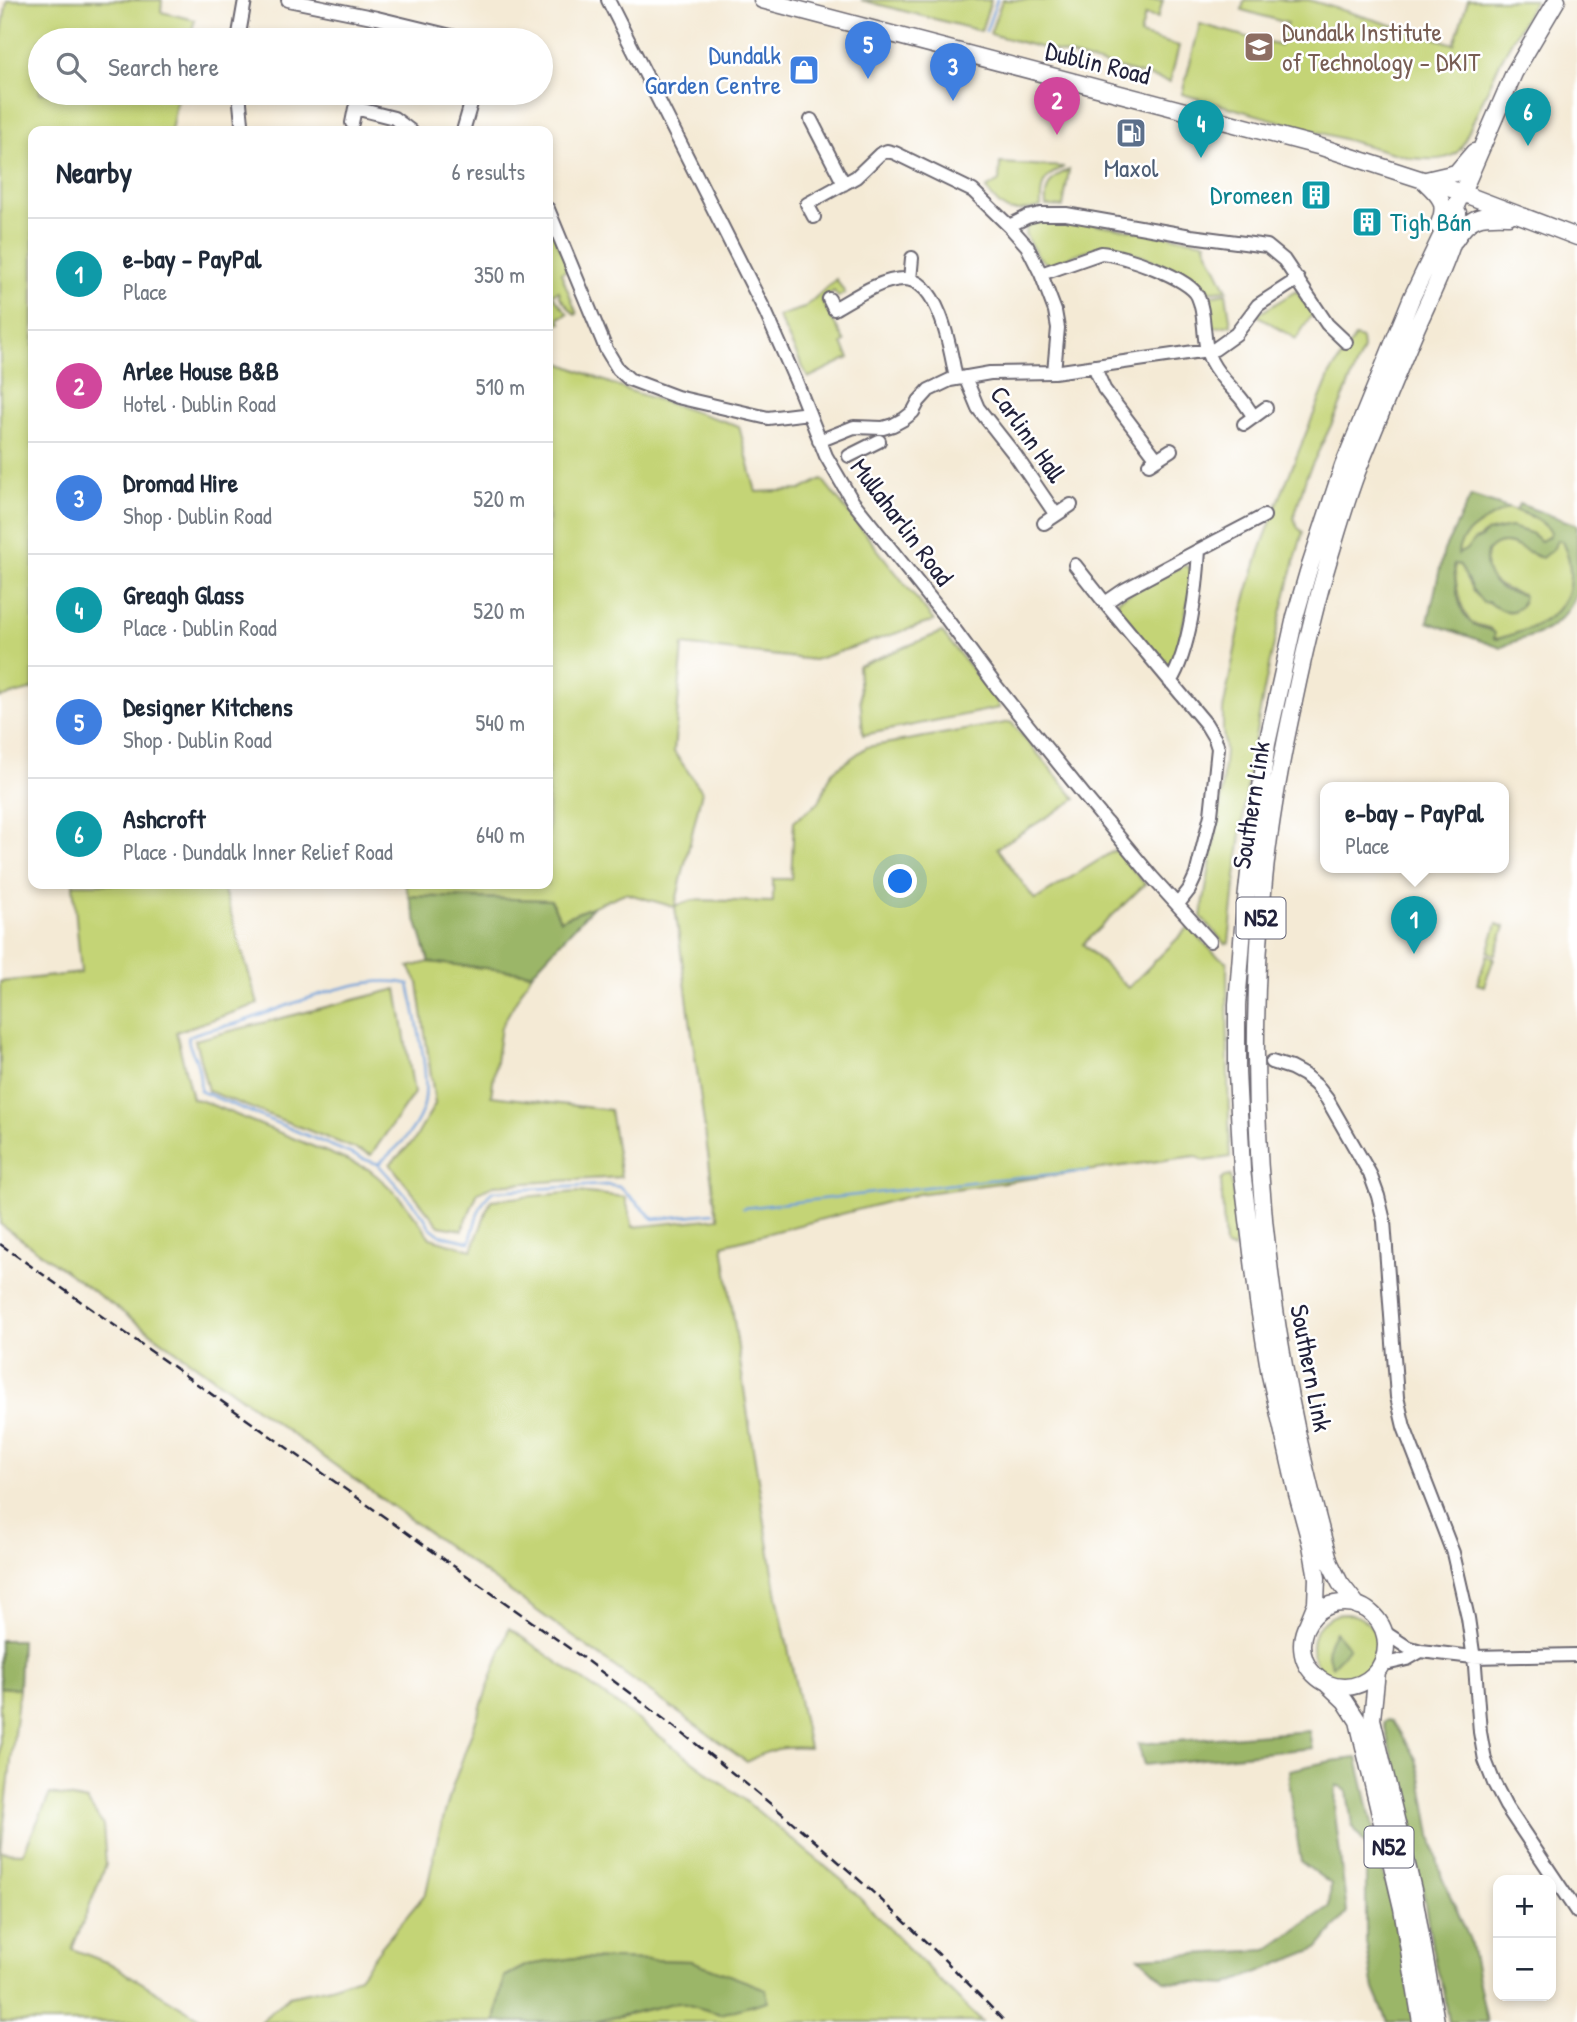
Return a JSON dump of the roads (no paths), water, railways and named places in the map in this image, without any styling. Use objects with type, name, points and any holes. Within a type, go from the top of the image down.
[{"type":"main road","name":"Dublin Road","points":[[762,0],[1318,145],[1462,193],[1577,237]]},
{"type":"main road","name":"N52","points":[[1412,297],[1462,193],[1514,73],[1557,0]]},
{"type":"main road","points":[[1424,180],[1456,173],[1466,163],[1490,126]]},
{"type":"main road","points":[[1412,297],[1418,273],[1442,211],[1440,196],[1424,180]]},
{"type":"main road","name":"Southern Link","points":[[1358,1606],[1340,1583],[1330,1563],[1295,1422],[1280,1346],[1264,1232],[1255,1077],[1257,974],[1264,877],[1284,741],[1316,604],[1356,476],[1452,246],[1462,193]]},
{"type":"main road","points":[[1452,246],[1463,226],[1476,217],[1519,216]]},
{"type":"main road","name":"Southern Link","points":[[1307,1625],[1316,1603],[1317,1578],[1273,1387],[1258,1302],[1242,1170],[1237,1005],[1249,873],[1261,785],[1274,708],[1295,617],[1343,466],[1412,297]]},
{"type":"main road","points":[[1307,1625],[1323,1608],[1346,1603],[1358,1606]]},
{"type":"main road","name":"N52","points":[[1358,1606],[1374,1616],[1384,1632],[1385,1655],[1379,1668],[1372,1719],[1413,1890],[1436,2022]]},
{"type":"main road","name":"N52","points":[[1307,1625],[1301,1645],[1310,1671],[1345,1701],[1361,1730],[1402,1908],[1421,2022]]},
{"type":"main road","points":[[1327,1684],[1336,1687],[1354,1686],[1363,1683],[1379,1668]]},
{"type":"street","points":[[240,28],[245,0]]},
{"type":"street","points":[[288,0],[418,28]]},
{"type":"street","name":"Mullaharlin Road","points":[[608,0],[766,313],[809,413],[818,441],[853,502],[1084,795],[1210,941]]},
{"type":"street","points":[[1543,23],[1548,0]]},
{"type":"street","points":[[241,105],[242,126]]},
{"type":"street","points":[[464,126],[471,105]]},
{"type":"street","points":[[352,123],[355,108],[394,118],[404,126]]},
{"type":"street","points":[[811,120],[844,184]]},
{"type":"street","points":[[814,218],[807,204],[856,177],[880,153],[887,151],[973,191],[1027,246],[1050,294],[1058,328],[1054,372]]},
{"type":"street","points":[[1009,226],[1040,214],[1066,214],[1267,246],[1279,254],[1327,324],[1346,342]]},
{"type":"street","points":[[553,221],[606,349],[618,369],[629,379],[677,397],[768,418],[809,413]]},
{"type":"street","points":[[1041,274],[1101,253],[1124,256],[1189,287],[1198,296],[1207,351],[1220,375],[1240,398],[1249,420],[1266,408]]},
{"type":"street","points":[[829,299],[834,309],[885,284],[910,280],[912,258]]},
{"type":"street","name":"Carlinn Hall","points":[[818,441],[851,428],[883,428],[893,425],[913,412],[929,390],[961,378],[1010,372],[1054,372],[1215,349],[1236,334],[1253,309],[1298,279]]},
{"type":"street","name":"Carlinn Hall","points":[[910,280],[928,293],[942,317],[961,378],[978,408],[1015,455],[1056,515]]},
{"type":"street","points":[[1094,366],[1104,389],[1153,462],[1171,450]]},
{"type":"street","points":[[851,428],[861,449]]},
{"type":"street","points":[[849,456],[878,441]]},
{"type":"street","name":"Carlinn Hall","points":[[1044,523],[1071,505]]},
{"type":"street","points":[[1105,603],[1199,550],[1251,531],[1264,516]]},
{"type":"street","points":[[1170,682],[1176,672],[1191,620],[1199,550]]},
{"type":"street","points":[[1075,565],[1206,724],[1215,739],[1217,748],[1210,815],[1196,875],[1178,904]]},
{"type":"street","points":[[1272,1062],[1291,1068],[1316,1085],[1327,1099],[1370,1174],[1378,1196],[1384,1221],[1396,1397],[1404,1427],[1453,1553],[1468,1618],[1485,1760],[1506,1806],[1577,1912]]},
{"type":"street","points":[[1384,1632],[1407,1647],[1421,1651],[1473,1657],[1577,1655]]},
{"type":"street","points":[[1379,1668],[1421,1651]]},
{"type":"waterway","points":[[986,31],[997,0]]},
{"type":"waterway","points":[[378,1164],[409,1134],[422,1111],[425,1099],[422,1049],[409,984],[369,983],[347,987],[188,1037],[198,1068],[200,1091],[378,1164],[423,1215],[430,1227],[440,1235],[470,1242],[480,1208],[493,1191],[606,1185],[620,1187],[654,1219],[713,1213]]},
{"type":"waterway","points":[[743,1208],[1088,1171]]},
{"type":"railway","points":[[0,1244],[576,1653],[689,1739],[852,1874],[956,1971],[1005,2022]]},
{"type":"place","name":"Dundalk Institute of Technology - DKIT","points":[[1259,47]]},
{"type":"place","name":"Dundalk Garden Centre","points":[[804,70]]},
{"type":"place","name":"Designer Kitchens","points":[[868,79]]},
{"type":"place","name":"Dromad Hire","points":[[953,101]]},
{"type":"place","name":"Maxol","points":[[1131,133]]},
{"type":"place","name":"Arlee House B&B","points":[[1057,135]]},
{"type":"place","name":"Ashcroft","points":[[1528,146]]},
{"type":"place","name":"Greagh Glass","points":[[1201,158]]},
{"type":"place","name":"Dromeen","points":[[1316,195]]},
{"type":"place","name":"Tigh Bán","points":[[1367,222]]},
{"type":"place","name":"e-bay - PayPal","points":[[1414,954]]}]
